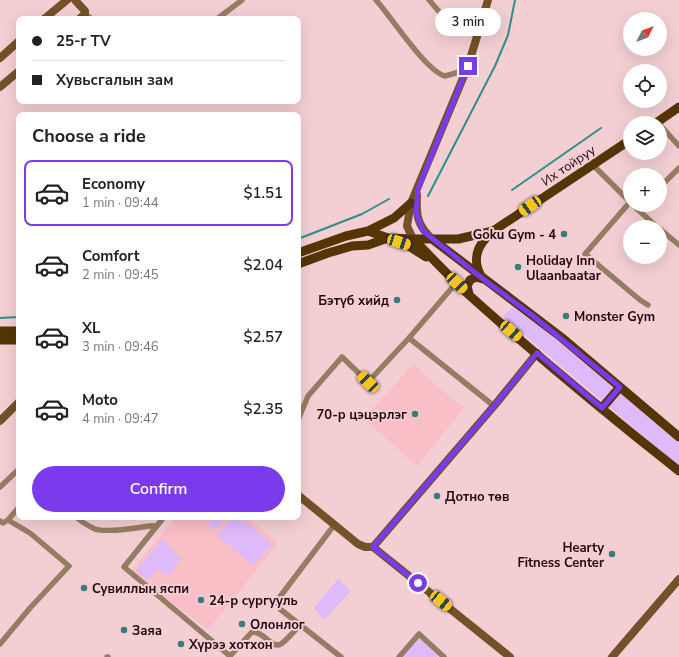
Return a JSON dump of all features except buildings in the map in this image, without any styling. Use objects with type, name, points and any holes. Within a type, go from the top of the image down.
[{"type":"main road","points":[[48,16],[67,0]]},
{"type":"main road","points":[[75,0],[85,11],[85,16]]},
{"type":"main road","points":[[488,0],[468,66],[411,204],[407,226],[413,239],[469,294],[602,408],[679,471]]},
{"type":"main road","points":[[0,58],[16,44]]},
{"type":"main road","points":[[0,87],[16,74]]},
{"type":"main road","points":[[667,116],[679,107]]},
{"type":"main road","name":"Их тойруу","points":[[413,239],[458,239],[493,231],[623,145]]},
{"type":"main road","points":[[418,189],[416,213],[423,231],[483,279],[533,316],[679,437]]},
{"type":"main road","points":[[301,252],[346,236],[368,231],[394,218],[411,204]]},
{"type":"main road","points":[[368,231],[407,245],[440,266]]},
{"type":"main road","points":[[483,279],[477,266],[477,255],[480,244],[493,231]]},
{"type":"main road","points":[[301,263],[352,246],[368,245],[388,238],[413,239]]},
{"type":"main road","points":[[469,294],[467,286],[470,280],[476,277],[483,279]]},
{"type":"main road","points":[[0,331],[16,331]]},
{"type":"main road","points":[[0,340],[16,340]]},
{"type":"main road","points":[[373,547],[494,406],[537,353]]},
{"type":"main road","points":[[602,408],[620,387]]},
{"type":"main road","points":[[0,421],[16,405]]},
{"type":"main road","points":[[301,497],[358,544],[365,547],[373,547],[509,656]]},
{"type":"main road","points":[[612,657],[679,579]]},
{"type":"street","points":[[221,16],[242,0]]},
{"type":"street","points":[[376,0],[434,71],[445,76],[456,73],[468,66]]},
{"type":"street","points":[[429,0],[439,12],[456,27],[468,33],[479,32]]},
{"type":"street","points":[[667,133],[679,146]]},
{"type":"street","points":[[593,165],[623,195]]},
{"type":"street","points":[[667,179],[679,168]]},
{"type":"street","points":[[623,210],[585,254],[648,305]]},
{"type":"street","points":[[643,212],[651,220]]},
{"type":"street","points":[[667,235],[679,245]]},
{"type":"street","points":[[301,413],[308,396],[342,357],[368,382],[457,283]]},
{"type":"street","points":[[409,338],[494,406]]},
{"type":"street","points":[[0,487],[16,472]]},
{"type":"street","points":[[0,521],[3,523],[8,520],[16,511]]},
{"type":"street","points":[[0,644],[69,566],[30,533],[8,520]]},
{"type":"street","points":[[80,520],[87,526],[104,530],[157,526]]},
{"type":"street","points":[[162,520],[124,567],[229,656],[252,632],[259,633],[277,645],[300,625]]},
{"type":"street","points":[[334,524],[279,598],[278,604],[280,609],[341,657]]},
{"type":"street","points":[[399,657],[418,634],[444,657]]},
{"type":"shaded area","points":[[512,307],[540,326],[679,443],[679,466],[503,317]]},
{"type":"shaded area","name":"70-р цэцэрлэг","points":[[413,364],[464,408],[417,466],[364,419]]},
{"type":"shaded area","name":"24-р сургууль","points":[[174,520],[251,520],[278,543],[208,630],[131,571]]},
{"type":"shaded area","points":[[212,520],[223,520],[215,530],[208,525]]},
{"type":"shaded area","points":[[230,520],[243,520],[272,544],[254,566],[217,536]]},
{"type":"shaded area","points":[[162,539],[181,559],[169,575],[157,570],[148,581],[136,571]]},
{"type":"shaded area","points":[[338,579],[351,591],[324,620],[314,608]]},
{"type":"shaded area","points":[[419,638],[439,655],[437,657],[403,657]]},
{"type":"waterway","points":[[428,196],[495,66],[508,35],[515,0]]},
{"type":"waterway","points":[[512,190],[601,128]]},
{"type":"waterway","points":[[301,238],[362,214],[389,199]]},
{"type":"waterway","points":[[0,318],[16,317]]},
{"type":"place","name":"Goku Gym - 4","points":[[564,234]]},
{"type":"place","name":"Holiday Inn Ulaanbaatar","points":[[518,267]]},
{"type":"place","name":"Бэтүб хийд","points":[[397,300]]},
{"type":"place","name":"Monster Gym","points":[[566,316]]},
{"type":"place","name":"70-р цэцэрлэг","points":[[415,414]]},
{"type":"place","name":"Дотно төв","points":[[437,496]]},
{"type":"place","name":"Hearty Fitness Center","points":[[612,554]]},
{"type":"place","name":"Сувиллын яспи","points":[[84,588]]},
{"type":"place","name":"24-р сургууль","points":[[201,600]]},
{"type":"place","name":"Олонлог","points":[[242,624]]},
{"type":"place","name":"Заяа","points":[[124,630]]},
{"type":"place","name":"Хүрээ хотхон","points":[[181,644]]},
{"type":"route","points":[[418,583],[373,547],[494,406],[537,353],[602,408],[620,387],[561,337],[483,279],[423,231],[416,213],[418,189],[468,66]]}]
